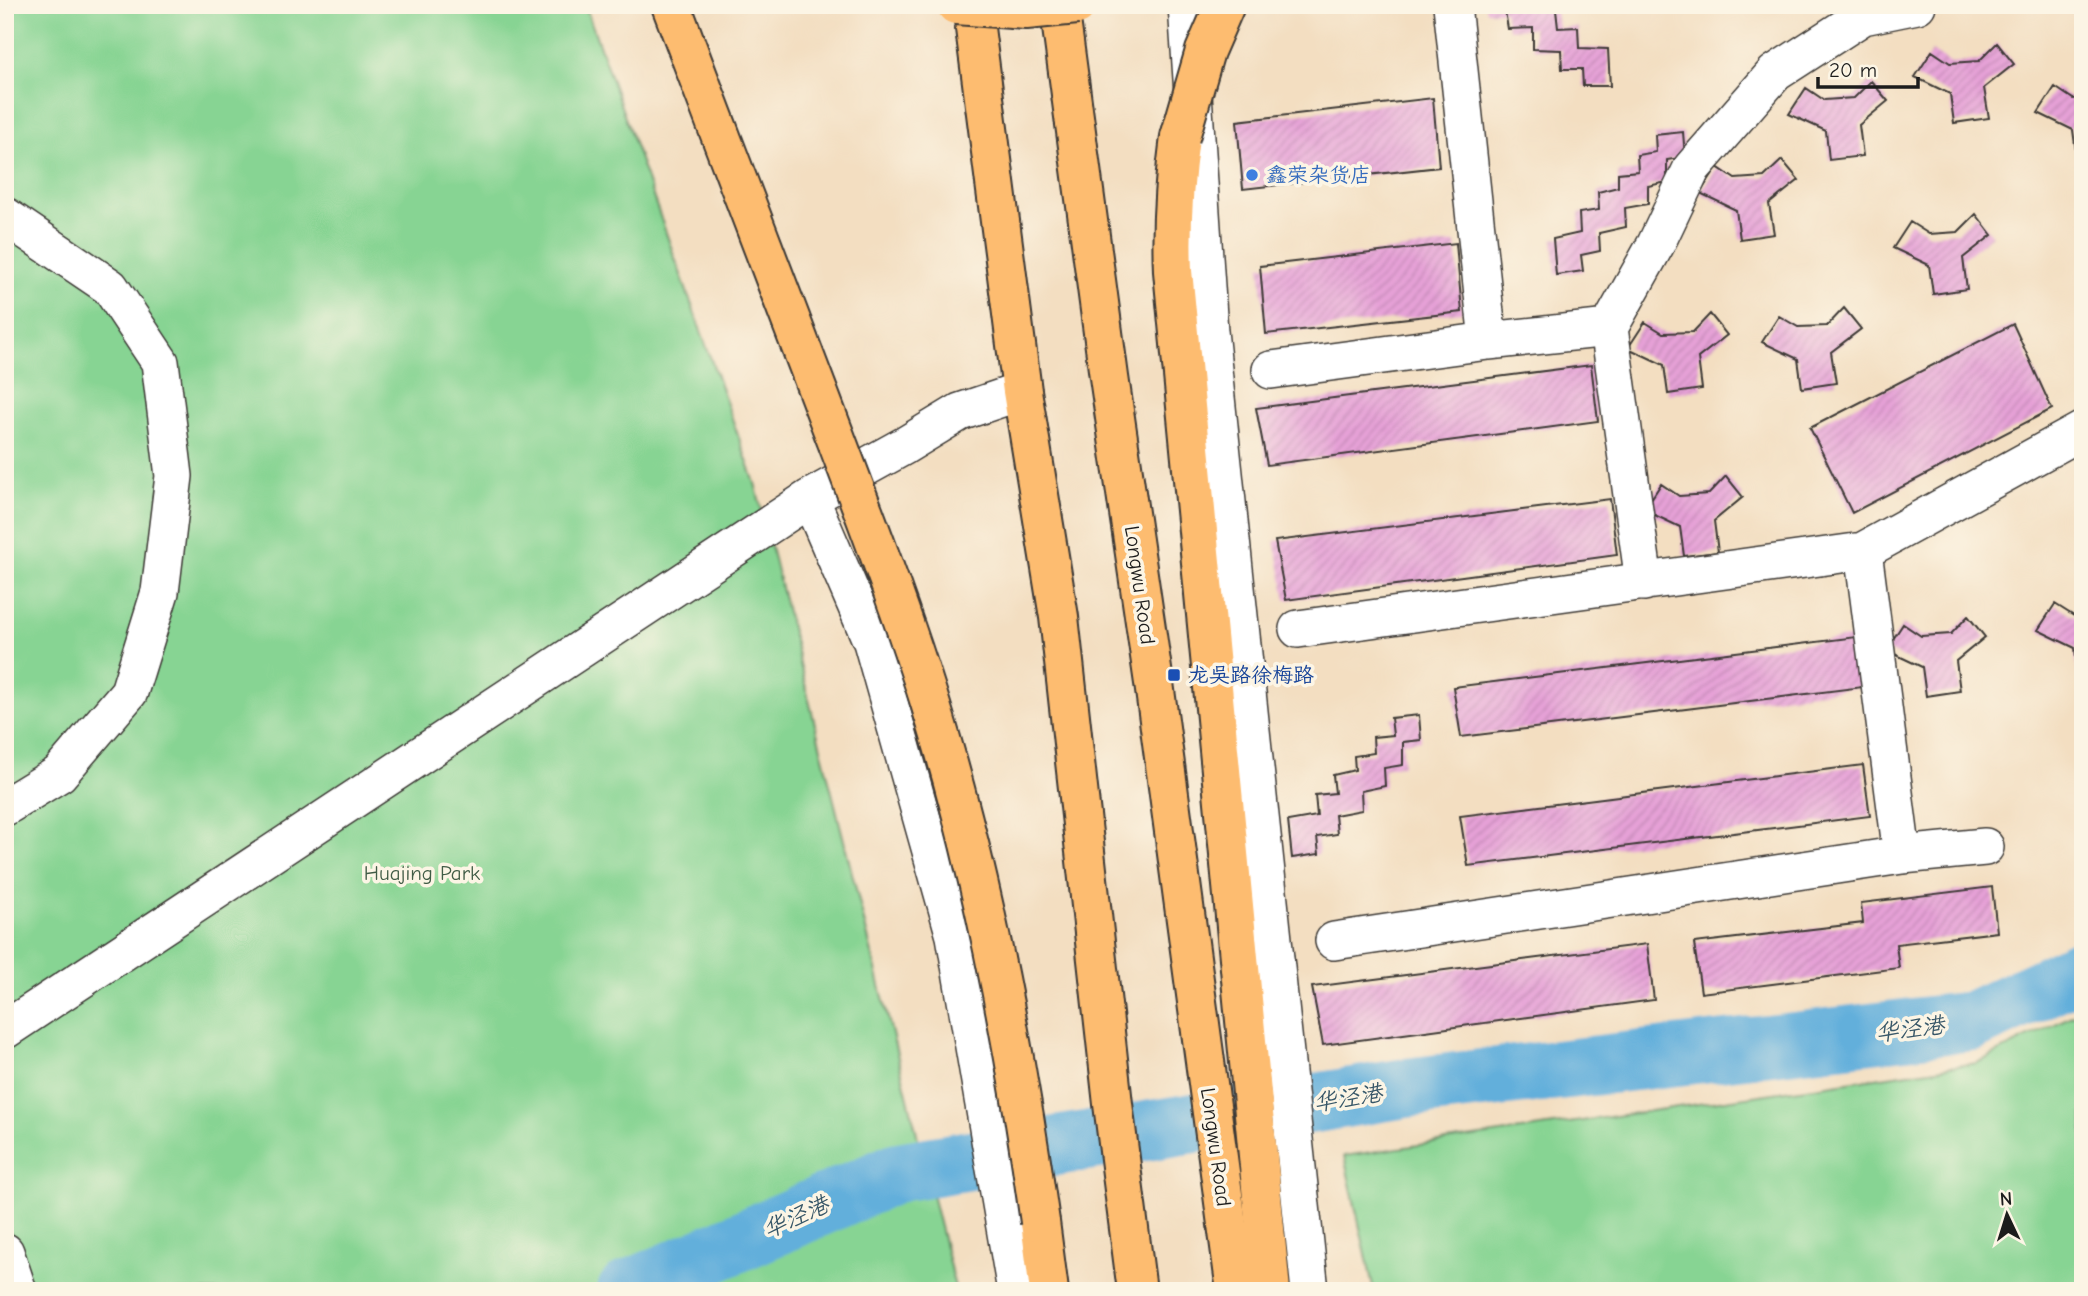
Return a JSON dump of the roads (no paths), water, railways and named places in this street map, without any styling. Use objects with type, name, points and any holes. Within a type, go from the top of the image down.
[{"type":"main road","points":[[671,5],[860,502],[940,737],[973,857],[1000,977],[1022,1099],[1049,1291]]},
{"type":"main road","points":[[956,5],[1026,10],[1077,5]]},
{"type":"main road","points":[[972,5],[1022,391],[1059,617],[1113,1104],[1137,1291]]},
{"type":"main road","name":"Longwu Road","points":[[1059,5],[1236,1291]]},
{"type":"main road","points":[[1225,5],[1205,51],[1181,137],[1172,215],[1172,271],[1271,1291]]},
{"type":"street","points":[[1187,5],[1209,331],[1310,1291]]},
{"type":"street","points":[[1452,5],[1488,341]]},
{"type":"street","points":[[1644,582],[1609,328],[1657,244],[1692,168],[1775,73],[1863,16],[1917,5]]},
{"type":"street","points":[[5,216],[110,287],[160,362],[174,475],[160,592],[129,692],[59,774],[5,807]]},
{"type":"street","points":[[1271,370],[1609,328]]},
{"type":"street","points":[[5,1030],[810,498],[960,412],[1022,391]]},
{"type":"street","points":[[1298,629],[1863,551],[2083,430]]},
{"type":"street","points":[[810,498],[872,642],[955,936],[1016,1291]]},
{"type":"street","points":[[1863,551],[1902,855]]},
{"type":"street","points":[[1334,941],[1902,855],[1985,847]]},
{"type":"street","points":[[5,1252],[18,1291]]},
{"type":"waterway","name":"华泾港","points":[[627,1291],[898,1172],[1406,1088],[1972,1021],[2083,969]]},
{"type":"place","name":"鑫荣杂货店","points":[[1252,175]]},
{"type":"place","name":"龙吴路徐梅路","points":[[1174,675]]},
{"type":"park label","name":"Huajing Park","points":[[422,873]]}]
